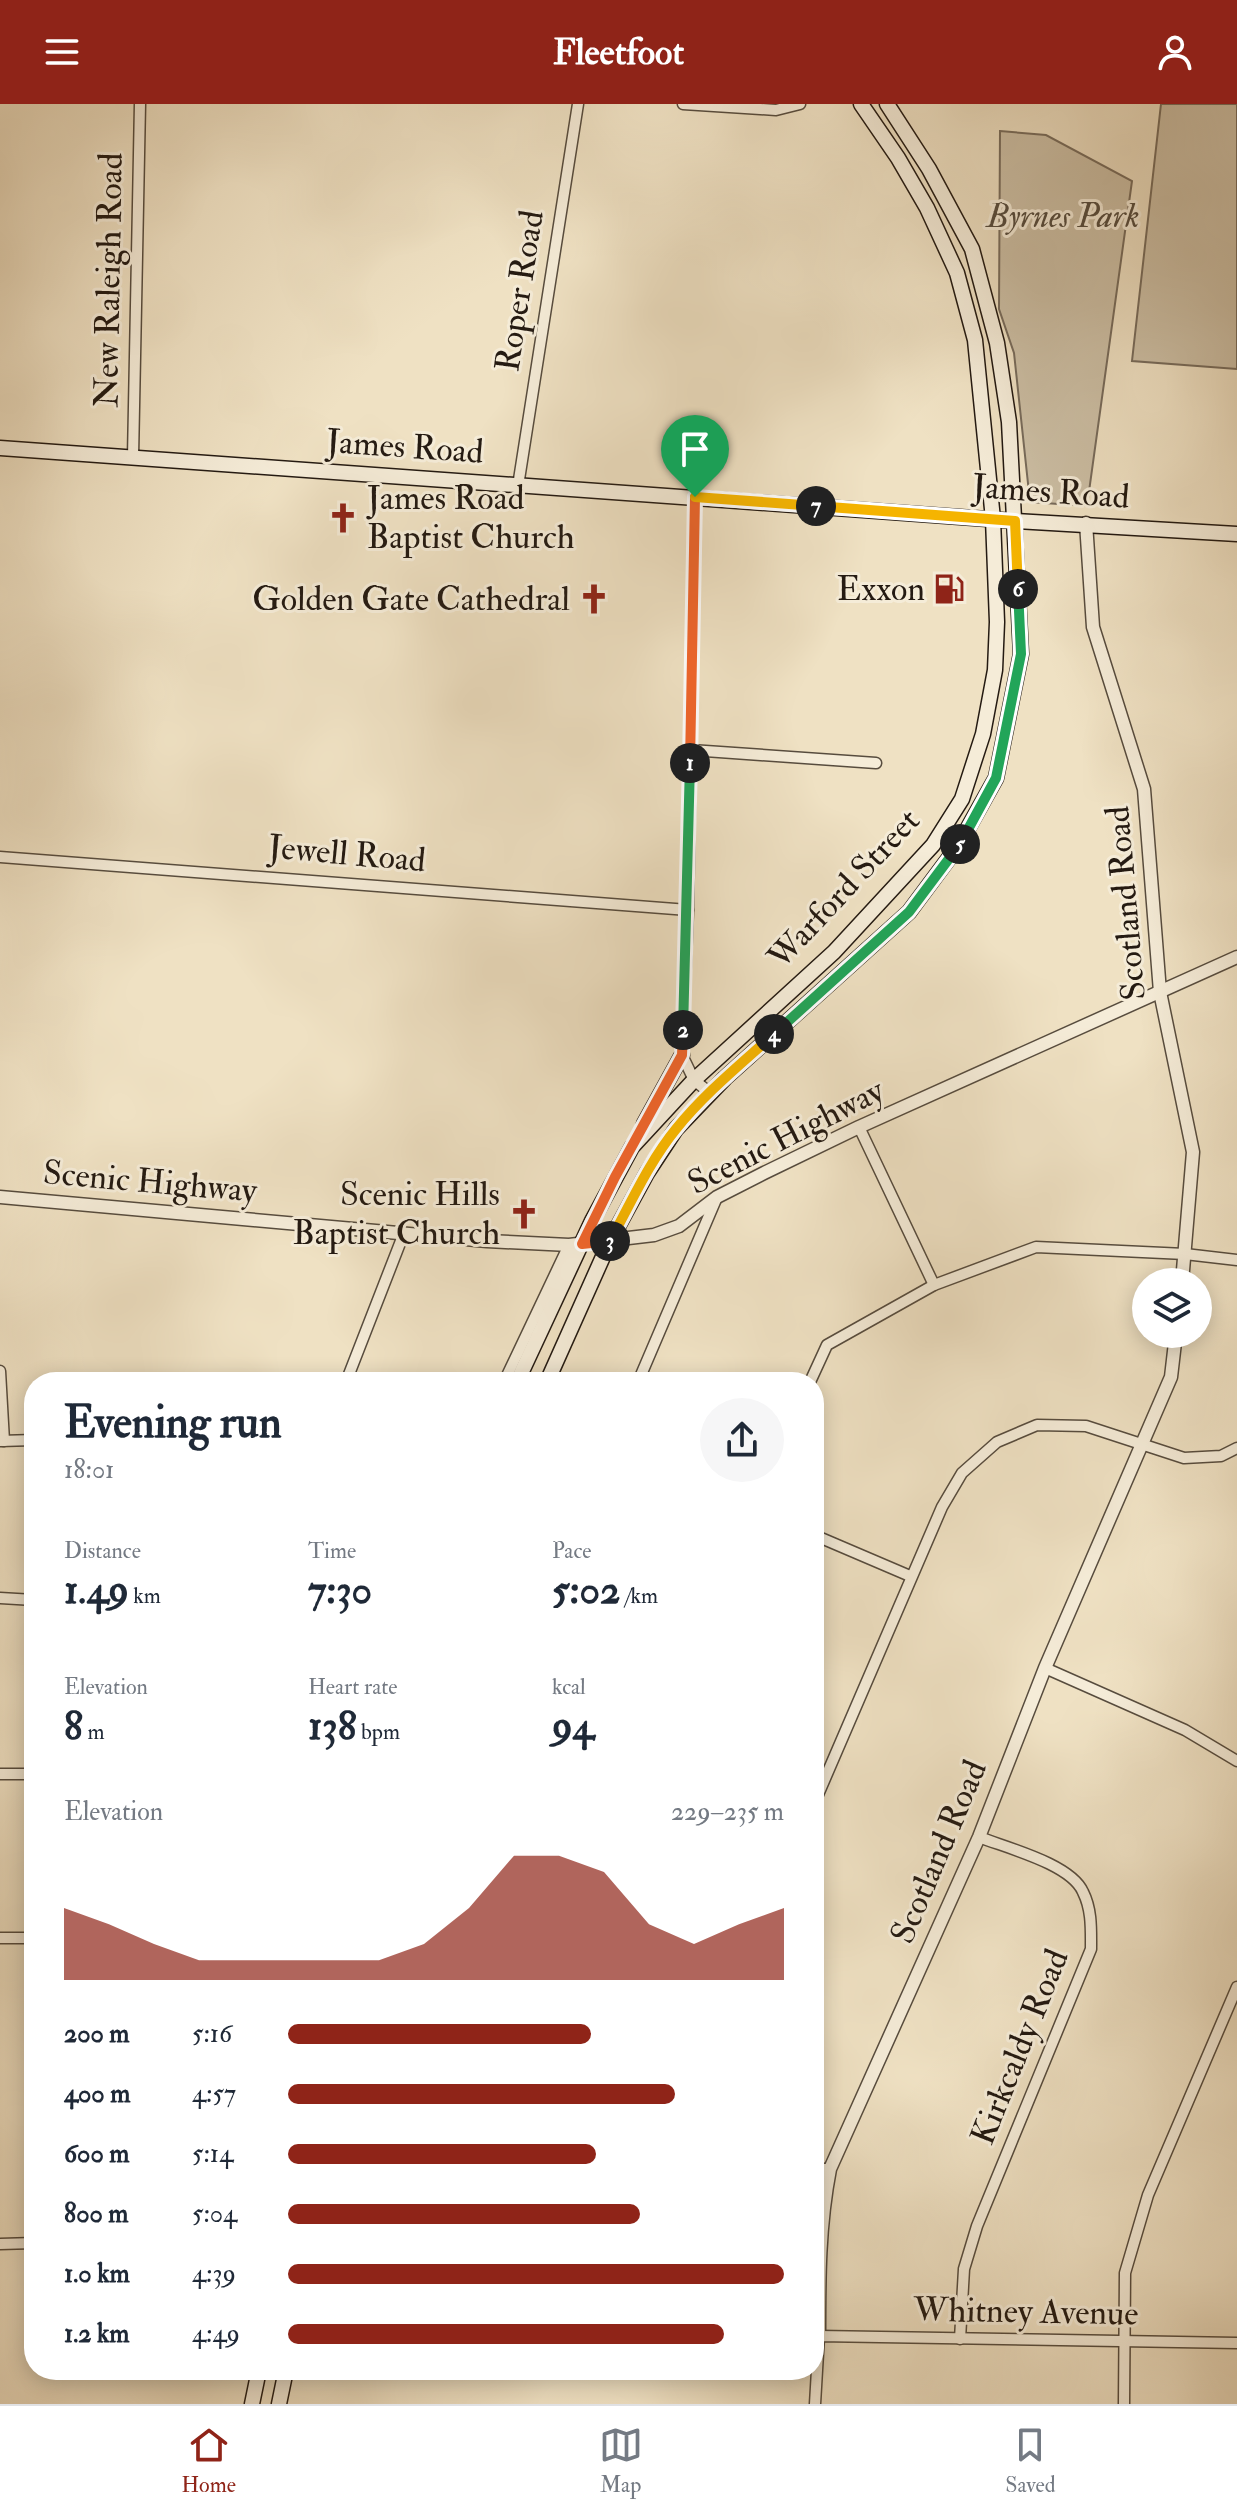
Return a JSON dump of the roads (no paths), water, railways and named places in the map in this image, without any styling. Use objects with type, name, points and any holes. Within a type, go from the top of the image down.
[{"type":"main road","name":"Warford Street","points":[[521,1372],[576,1245],[632,1147],[694,1080],[834,952],[933,845],[962,799],[983,734],[995,670],[997,622],[993,519],[975,340],[957,273],[927,208],[861,104]]},
{"type":"main road","name":"Warford Street","points":[[551,1372],[610,1241],[647,1173],[676,1129],[710,1093],[909,912],[958,846],[996,778],[1021,654],[1009,422],[997,343],[972,249],[929,169],[887,104]]},
{"type":"main road","name":"James Road","points":[[0,448],[1015,521],[1237,534]]},
{"type":"main road","points":[[632,1147],[682,1055]]},
{"type":"main road","points":[[252,2404],[257,2380]]},
{"type":"main road","points":[[279,2404],[284,2380]]},
{"type":"street","name":"New Raleigh Road","points":[[133,457],[140,104]]},
{"type":"street","name":"Roper Road","points":[[518,486],[578,104]]},
{"type":"street","points":[[683,104],[776,110],[800,104]]},
{"type":"street","points":[[695,497],[688,910],[682,1055],[694,1080],[710,1093]]},
{"type":"street","name":"Scotland Road","points":[[1086,523],[1093,627],[1144,789],[1160,992],[1193,1152],[1184,1268]]},
{"type":"street","points":[[691,750],[876,763]]},
{"type":"street","name":"Jewell Road","points":[[0,857],[688,910]]},
{"type":"street","name":"Scenic Highway","points":[[0,1197],[576,1245],[654,1235],[679,1226],[717,1197],[859,1127],[1237,957]]},
{"type":"street","points":[[859,1127],[934,1285]]},
{"type":"street","points":[[642,1372],[717,1197]]},
{"type":"street","points":[[350,1372],[404,1233]]},
{"type":"street","points":[[509,1372],[576,1245]]},
{"type":"street","points":[[815,1372],[827,1345],[934,1285],[1036,1247],[1185,1254],[1237,1260]]},
{"type":"street","name":"Scotland Road","points":[[824,2198],[830,2169],[979,1837],[1045,1668],[1171,1377],[1174,1348]]},
{"type":"street","points":[[0,1371],[2,1441],[24,1440]]},
{"type":"street","points":[[824,1780],[942,1507],[962,1473],[997,1442],[1037,1425],[1086,1426],[1184,1458],[1221,1456],[1237,1448]]},
{"type":"street","points":[[824,1539],[910,1576]]},
{"type":"street","points":[[0,1598],[24,1599]]},
{"type":"street","points":[[1045,1668],[1185,1730],[1237,1761]]},
{"type":"street","points":[[0,1774],[24,1774]]},
{"type":"street","name":"Kirkcaldy Road","points":[[960,2339],[964,2269],[977,2226],[1091,1949],[1089,1908],[1075,1880],[1054,1866],[979,1837]]},
{"type":"street","points":[[0,1938],[24,1938]]},
{"type":"street","points":[[1124,2404],[1125,2273],[1148,2195],[1237,1987]]},
{"type":"street","points":[[824,2169],[830,2169]]},
{"type":"street","points":[[0,2244],[24,2243]]},
{"type":"street","name":"Whitney Avenue","points":[[824,2336],[1237,2343]]},
{"type":"street","name":"Scotland Road","points":[[815,2380],[815,2404]]},
{"type":"place","name":"James Road Baptist Church","points":[[343,518]]},
{"type":"place","name":"Exxon","points":[[949,589]]},
{"type":"place","name":"Golden Gate Cathedral","points":[[594,599]]},
{"type":"place","name":"Scenic Hills Baptist Church","points":[[524,1214]]},
{"type":"park label","name":"Byrnes Park","points":[[1063,216]]}]
